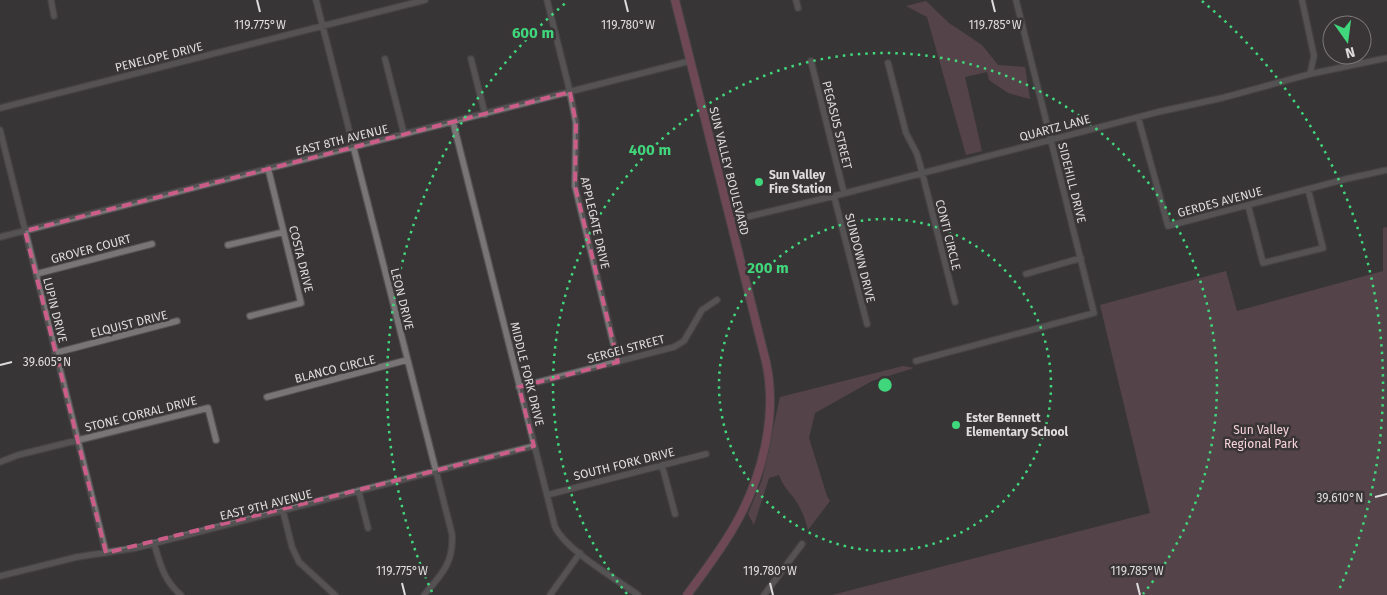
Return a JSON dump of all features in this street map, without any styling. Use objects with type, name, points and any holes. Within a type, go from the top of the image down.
[{"type":"main road","name":"SUN VALLEY BOULEVARD","points":[[675,0],[768,372],[771,396],[769,420],[761,458],[744,508],[726,540],[687,595]]},
{"type":"street","points":[[51,0],[54,16]]},
{"type":"street","name":"LEON DRIVE","points":[[316,0],[452,534],[452,550],[446,567],[424,595]]},
{"type":"street","name":"PENELOPE DRIVE","points":[[0,108],[426,0]]},
{"type":"street","name":"APPLEGATE DRIVE","points":[[547,0],[576,123],[574,186],[618,362]]},
{"type":"street","points":[[796,0],[798,8]]},
{"type":"street","name":"SIDEHILL DRIVE","points":[[916,361],[1094,313],[1016,0]]},
{"type":"street","points":[[1302,0],[1314,56],[1310,74]]},
{"type":"street","name":"QUARTZ LANE","points":[[730,221],[1138,117],[1222,98],[1310,74],[1387,58]]},
{"type":"street","points":[[385,59],[404,134]]},
{"type":"street","points":[[472,59],[485,114]]},
{"type":"street","name":"EAST 8TH AVENUE","points":[[0,237],[690,61]]},
{"type":"street","name":"PEGASUS STREET","points":[[811,61],[844,193]]},
{"type":"street","name":"CONTI CIRCLE","points":[[888,63],[906,133],[917,154],[955,302]]},
{"type":"street","name":"GERDES AVENUE","points":[[1138,117],[1168,226],[1387,170]]},
{"type":"street","name":"MIDDLE FORK DRIVE","points":[[454,122],[555,527],[570,546],[638,595]]},
{"type":"street","name":"LUPIN DRIVE","points":[[0,130],[106,553]]},
{"type":"street","name":"COSTA DRIVE","points":[[250,316],[301,303],[268,168]]},
{"type":"street","points":[[1248,205],[1263,263],[1323,248],[1308,189]]},
{"type":"street","name":"SUNDOWN DRIVE","points":[[834,196],[867,324]]},
{"type":"street","points":[[228,245],[284,232]]},
{"type":"street","name":"GROVER COURT","points":[[36,274],[152,244]]},
{"type":"street","points":[[1026,274],[1081,258]]},
{"type":"street","name":"SERGEI STREET","points":[[519,387],[680,344],[687,336],[702,310],[717,300]]},
{"type":"street","name":"ELQUIST DRIVE","points":[[56,353],[178,321]]},
{"type":"street","name":"BLANCO CIRCLE","points":[[267,396],[408,360]]},
{"type":"street","name":"STONE CORRAL DRIVE","points":[[77,441],[208,408],[216,440]]},
{"type":"street","points":[[0,462],[18,455],[77,441]]},
{"type":"street","name":"EAST 9TH AVENUE","points":[[0,576],[64,560],[154,543],[534,446]]},
{"type":"street","name":"SOUTH FORK DRIVE","points":[[547,495],[706,454]]},
{"type":"street","points":[[662,465],[675,514]]},
{"type":"street","points":[[359,492],[368,528]]},
{"type":"street","points":[[283,511],[292,547],[300,562],[335,595]]},
{"type":"street","points":[[154,543],[164,575],[181,595]]},
{"type":"street","points":[[764,595],[802,544]]},
{"type":"street","points":[[550,595],[580,553]]},
{"type":"highlighted area","points":[[570,92],[576,123],[575,186],[618,362],[519,387],[534,446],[106,553],[25,231]]},
{"type":"green space","points":[[926,1],[949,23],[982,45],[998,65],[1025,67],[1030,99],[1008,93],[989,80],[987,72],[965,77],[982,151],[966,155],[927,17],[906,6]]},
{"type":"green space","name":"Sun Valley Regional Park","points":[[1387,227],[1387,595],[832,595],[1150,513],[1100,305],[1226,271],[1237,311],[1383,271],[1383,228]]},
{"type":"green space","points":[[903,366],[914,368],[872,381],[815,413],[809,438],[830,501],[808,530],[799,506],[779,475],[769,478],[754,525],[748,514],[762,480],[780,397]]},
{"type":"place","name":"Sun Valley Fire Station","points":[[759,182]]},
{"type":"place","name":"Ester Bennett Elementary School","points":[[956,425]]}]
